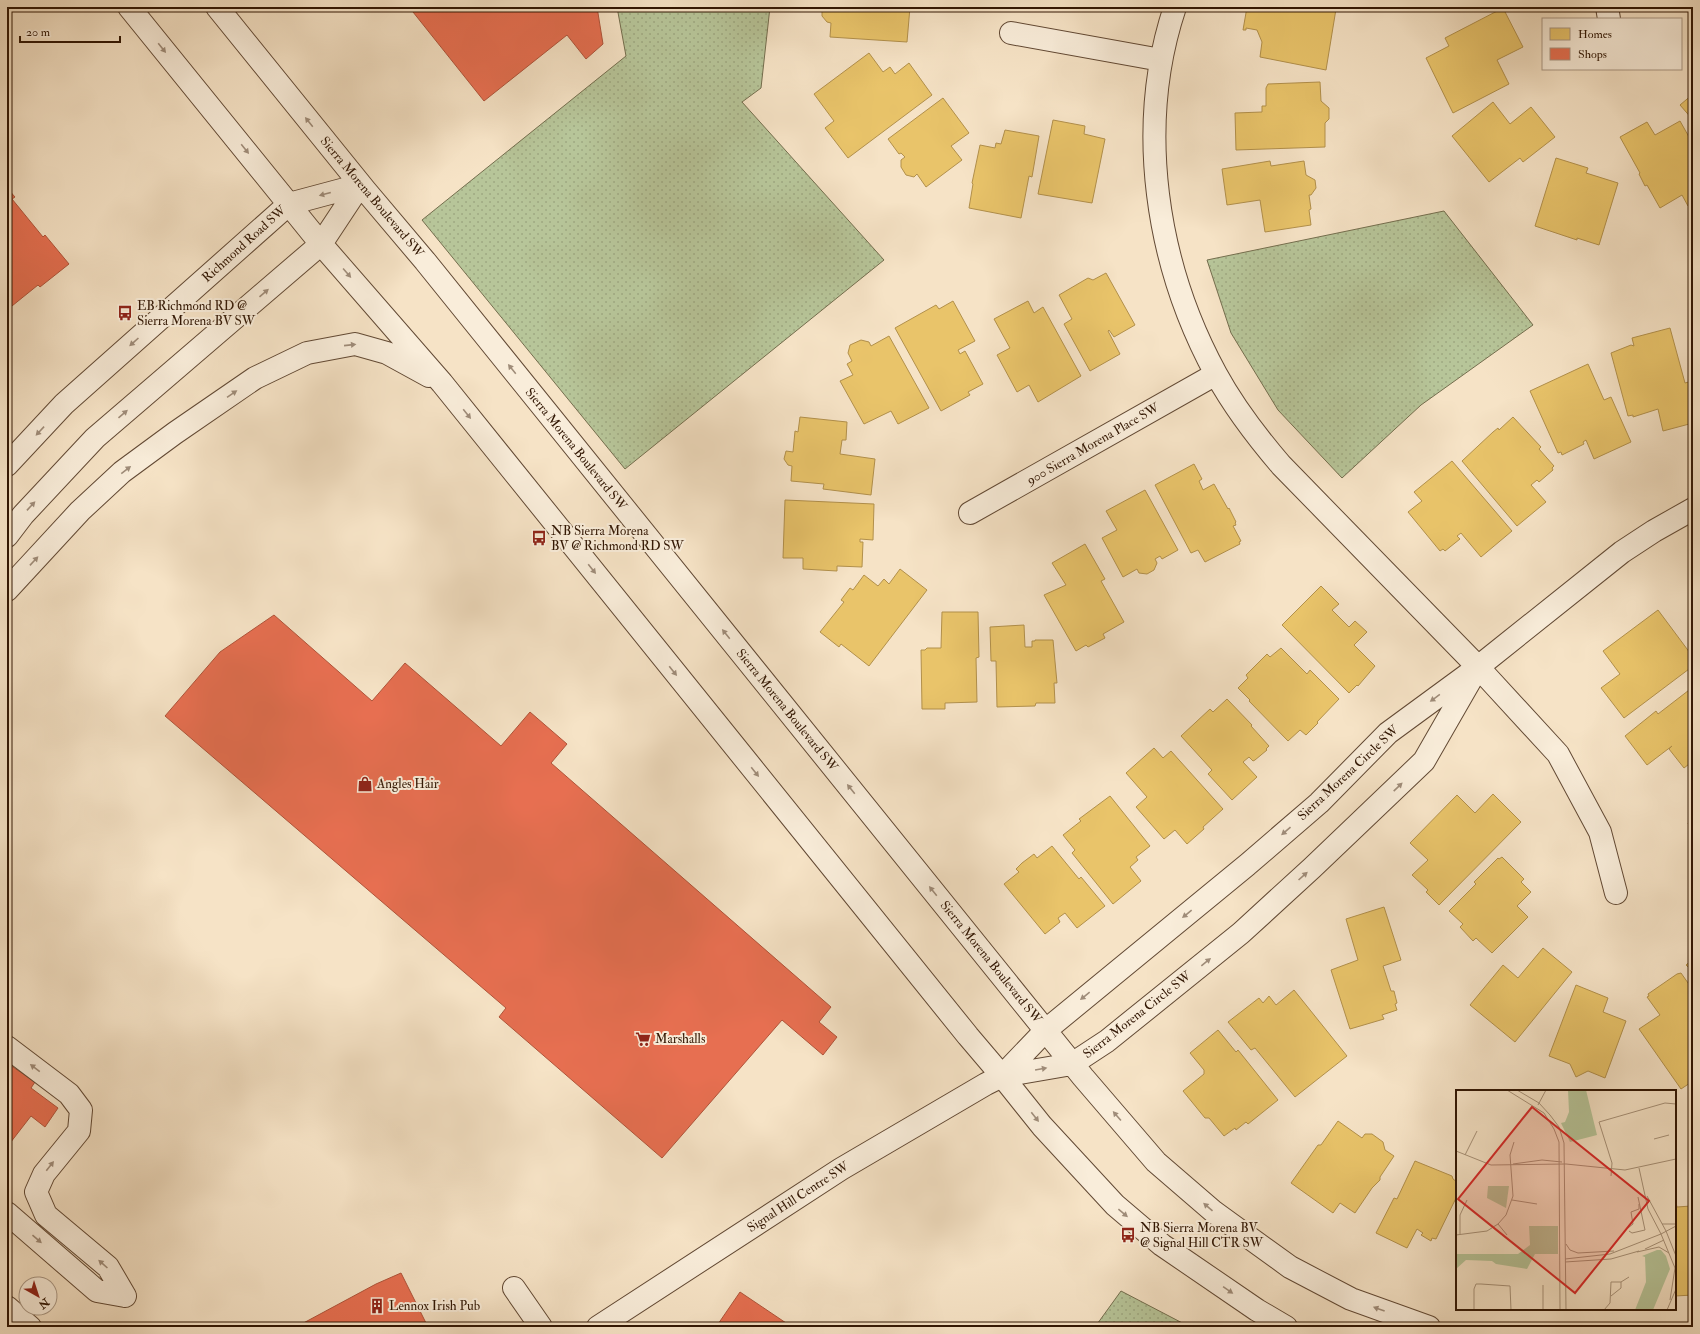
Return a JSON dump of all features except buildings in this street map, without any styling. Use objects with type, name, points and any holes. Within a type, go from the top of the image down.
[{"type":"street","points":[[129,7],[321,244],[442,383],[1042,1126],[1114,1205],[1162,1245],[1257,1310],[1286,1327]]},
{"type":"street","name":"Sierra Morena Boulevard SW","points":[[217,7],[360,184],[435,273],[1072,1064],[1156,1162],[1214,1212],[1290,1267],[1351,1299],[1429,1327]]},
{"type":"street","points":[[1175,7],[1161,60],[1156,106],[1155,152],[1160,207],[1167,245],[1179,290],[1195,333],[1235,407],[1281,465],[1478,667],[1558,754],[1600,832],[1616,893]]},
{"type":"street","points":[[1607,7],[1609,18]]},
{"type":"street","points":[[1011,33],[1161,60]]},
{"type":"street","points":[[7,536],[23,515],[95,438],[321,244],[360,184]]},
{"type":"street","name":"Richmond Road SW","points":[[7,465],[64,404],[289,204],[360,184]]},
{"type":"street","points":[[7,590],[80,511],[122,472],[175,433],[255,378],[307,353],[355,344],[387,353],[442,383]]},
{"type":"street","name":"900 Sierra Morena Place SW","points":[[970,514],[1216,374]]},
{"type":"street","name":"Sierra Morena Circle SW","points":[[1002,1076],[1046,1030],[1247,866],[1319,803],[1388,733],[1478,667],[1622,552],[1654,531],[1693,509]]},
{"type":"street","name":"Sierra Morena Circle SW","points":[[1002,1076],[1072,1064],[1107,1041],[1240,933],[1312,868],[1424,761],[1478,667]]},
{"type":"street","points":[[7,1047],[69,1094],[81,1110],[79,1131],[44,1174],[36,1192],[46,1215],[108,1267],[125,1296],[97,1291],[7,1214]]},
{"type":"street","name":"Signal Hill Centre SW","points":[[598,1327],[841,1169],[1002,1076]]},
{"type":"street","points":[[514,1288],[542,1327]]},
{"type":"street","points":[[7,1307],[30,1327]]},
{"type":"green space","points":[[617,7],[770,7],[761,88],[742,102],[884,260],[625,469],[422,220],[626,56]]},
{"type":"green space","points":[[1444,211],[1533,325],[1421,405],[1342,478],[1278,410],[1231,333],[1207,260]]},
{"type":"green space","points":[[1121,1291],[1190,1327],[1095,1327]]},
{"type":"place","name":"EB Richmond RD @ Sierra Morena BV SW","points":[[125,313]]},
{"type":"place","name":"NB Sierra Morena BV @ Richmond RD SW","points":[[539,538]]},
{"type":"place","name":"Angles Hair","points":[[365,784]]},
{"type":"place","name":"Marshalls","points":[[643,1039]]},
{"type":"place","name":"NB Sierra Morena BV @ Signal Hill CTR SW","points":[[1128,1235]]},
{"type":"place","name":"Lennox Irish Pub","points":[[377,1306]]}]
